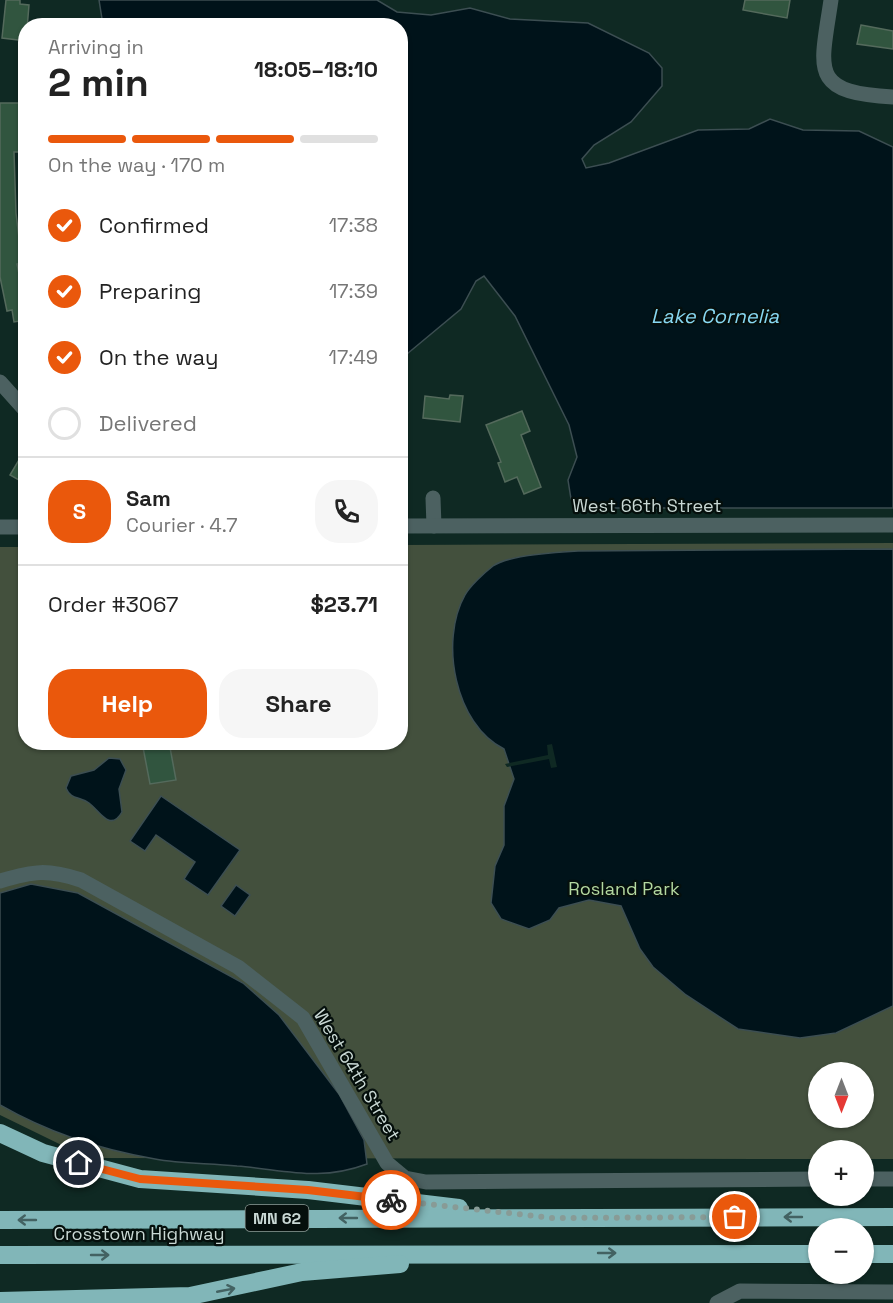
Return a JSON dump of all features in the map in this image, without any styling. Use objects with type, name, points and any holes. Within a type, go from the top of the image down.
[{"type":"highway","points":[[0,1133],[43,1153],[140,1179],[308,1190],[553,1218]]},
{"type":"highway","name":"Crosstown Highway","points":[[0,1220],[893,1217]]},
{"type":"highway","points":[[0,1301],[190,1296],[302,1272],[549,1253]]},
{"type":"highway","name":"Crosstown Highway","points":[[0,1255],[808,1254]]},
{"type":"highway","points":[[874,1254],[893,1254]]},
{"type":"street","points":[[831,0],[822,52],[825,74],[841,90],[893,97]]},
{"type":"street","points":[[0,382],[18,402]]},
{"type":"street","points":[[433,498],[434,526]]},
{"type":"street","name":"West 66th Street","points":[[408,526],[893,525]]},
{"type":"street","points":[[0,527],[18,527]]},
{"type":"street","name":"West 64th Street","points":[[0,881],[33,872],[59,873],[81,880],[238,966],[303,1018],[387,1163],[405,1178],[426,1182],[808,1179]]},
{"type":"street","points":[[874,1179],[893,1179]]},
{"type":"street","points":[[723,1301],[740,1291],[893,1292]]},
{"type":"green space","name":"Rosland Park","points":[[893,543],[893,1159],[874,1159],[874,1140],[808,1140],[808,1159],[88,1158],[0,1115],[0,547],[18,547],[18,750],[408,750],[408,545]]},
{"type":"water","name":"Lake Cornelia","points":[[99,0],[377,0],[397,12],[431,15],[470,8],[510,19],[588,23],[649,53],[662,68],[662,86],[631,122],[594,145],[582,159],[586,168],[609,163],[698,130],[749,129],[770,119],[803,130],[859,131],[893,147],[893,508],[592,508],[571,499],[568,480],[577,457],[569,425],[515,316],[484,276],[476,281],[461,309],[408,353],[408,18],[102,18]]},
{"type":"water","points":[[893,549],[893,1006],[836,1033],[800,1038],[738,1029],[686,995],[653,967],[640,949],[621,906],[589,900],[559,908],[550,920],[529,929],[501,919],[491,903],[495,866],[504,845],[504,806],[514,779],[504,749],[487,737],[463,702],[456,680],[453,658],[453,635],[457,614],[465,595],[482,576],[493,566],[510,559],[570,551]]},
{"type":"water","points":[[109,758],[120,759],[126,770],[119,789],[122,812],[118,818],[113,820],[105,818],[89,803],[73,796],[66,788],[71,776],[94,770]]},
{"type":"water","points":[[161,796],[240,850],[208,895],[184,879],[195,862],[156,835],[145,851],[130,841]]},
{"type":"water","points":[[31,884],[78,893],[243,983],[279,1015],[339,1094],[364,1140],[367,1164],[318,1174],[165,1161],[115,1151],[75,1139],[37,1124],[0,1105],[0,893]]},
{"type":"water","points":[[236,885],[250,895],[235,916],[221,906]]},
{"type":"pier","points":[[552,744],[557,767],[551,768],[549,759],[507,767],[505,764],[548,755],[547,745]]},
{"type":"building","points":[[6,0],[20,0],[20,4],[29,5],[28,18],[18,18],[18,40],[2,38]]},
{"type":"building","points":[[745,0],[790,0],[787,18],[743,10]]},
{"type":"building","points":[[861,25],[893,31],[893,49],[857,44]]},
{"type":"building","points":[[0,103],[18,103],[18,152],[14,152],[18,230],[18,321],[14,322],[12,310],[7,311],[0,277]]},
{"type":"building","points":[[450,395],[463,396],[460,422],[423,418],[425,396],[449,399]]},
{"type":"building","points":[[522,411],[530,431],[521,435],[541,487],[524,494],[517,477],[505,482],[498,463],[501,462],[486,425]]},
{"type":"building","points":[[18,462],[18,480],[10,475]]},
{"type":"building","points":[[144,750],[170,750],[176,780],[150,784]]},
{"type":"way so far","points":[[391,1200],[553,1218],[735,1217]]},
{"type":"route","points":[[79,1163],[140,1179],[308,1190],[391,1200]]}]
